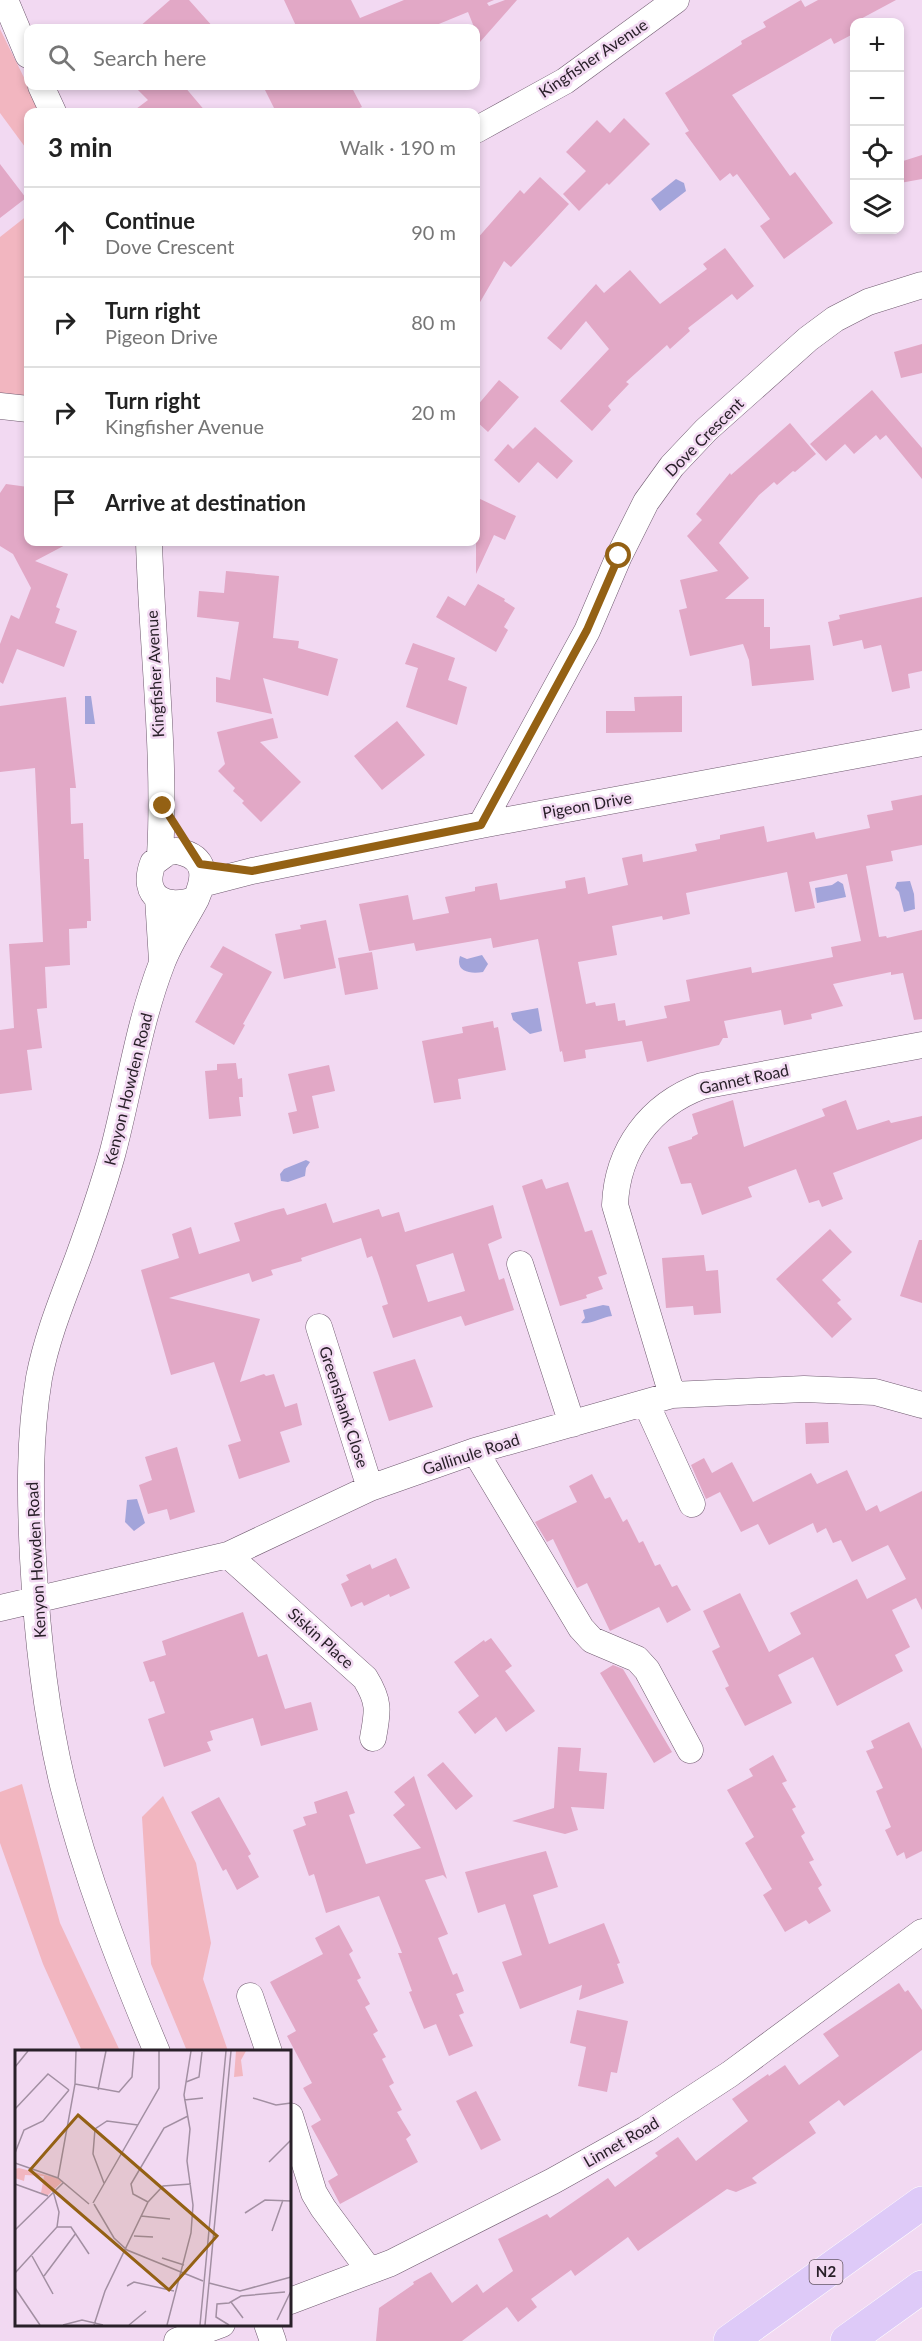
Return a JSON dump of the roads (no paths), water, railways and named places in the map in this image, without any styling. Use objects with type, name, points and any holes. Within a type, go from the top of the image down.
[{"type":"highway","name":"N2","points":[[730,2341],[922,2203]]},
{"type":"highway","points":[[847,2341],[922,2287]]},
{"type":"street","points":[[5,0],[24,45]]},
{"type":"street","name":"Kingfisher Avenue","points":[[480,128],[565,81],[676,0]]},
{"type":"street","points":[[43,90],[51,108]]},
{"type":"street","name":"Dove Crescent","points":[[481,825],[587,630],[619,556],[646,502],[672,466],[706,430],[807,339],[835,319],[868,302],[922,285]]},
{"type":"street","points":[[0,406],[24,409]]},
{"type":"street","name":"Kingfisher Avenue","points":[[149,546],[150,599],[163,806],[160,856],[153,863],[150,872],[152,890],[158,898]]},
{"type":"street","name":"Pigeon Drive","points":[[158,898],[165,903],[175,905],[198,876],[252,871],[481,825],[922,743]]},
{"type":"street","name":"Kingfisher Avenue","points":[[163,806],[198,876]]},
{"type":"street","points":[[160,856],[168,852],[187,853],[198,876]]},
{"type":"street","name":"Kenyon Howden Road","points":[[156,2050],[114,1950],[86,1868],[66,1793],[46,1689],[35,1600],[30,1507],[33,1431],[39,1377],[55,1317],[79,1256],[111,1156],[133,1064],[162,962],[198,876]]},
{"type":"street","name":"Kenyon Howden Road","points":[[158,898],[162,962]]},
{"type":"street","name":"Gannet Road","points":[[672,1395],[615,1205],[620,1169],[628,1147],[635,1136],[676,1098],[702,1086],[922,1045]]},
{"type":"street","points":[[520,1264],[572,1424]]},
{"type":"street","name":"Greenshank Close","points":[[319,1327],[370,1488]]},
{"type":"street","name":"Gallinule Road","points":[[0,1608],[228,1556],[370,1488],[475,1451],[672,1395],[804,1389],[875,1392],[922,1405]]},
{"type":"street","points":[[646,1403],[692,1504]]},
{"type":"street","points":[[475,1451],[581,1628],[592,1640],[637,1659],[647,1670],[690,1750]]},
{"type":"street","name":"Siskin Place","points":[[228,1556],[365,1678],[374,1692],[378,1708],[374,1738]]},
{"type":"street","name":"Linnet Road","points":[[291,2301],[392,2263],[471,2224],[646,2129],[730,2074],[922,1932]]},
{"type":"street","points":[[250,1996],[267,2050]]},
{"type":"street","points":[[291,2119],[315,2193],[323,2208],[369,2270]]},
{"type":"street","points":[[177,2341],[219,2326]]},
{"type":"street","points":[[267,2326],[273,2341]]},
{"type":"water","points":[[676,179],[684,183],[686,191],[660,211],[651,199]]},
{"type":"water","points":[[85,696],[91,696],[95,724],[85,724]]},
{"type":"water","points":[[838,881],[843,884],[846,897],[817,903],[815,888],[832,885]]},
{"type":"water","points":[[910,881],[915,909],[904,912],[899,892],[895,888],[897,882]]},
{"type":"water","points":[[482,955],[488,964],[483,972],[465,971],[460,966],[460,956],[467,959]]},
{"type":"water","points":[[538,1008],[542,1031],[530,1034],[513,1020],[511,1013]]},
{"type":"water","points":[[306,1160],[310,1162],[305,1176],[288,1182],[281,1181],[280,1174],[284,1169]]},
{"type":"water","points":[[603,1305],[609,1306],[612,1316],[581,1323],[585,1318],[583,1310]]},
{"type":"water","points":[[137,1499],[145,1523],[134,1531],[125,1522],[127,1500]]}]
